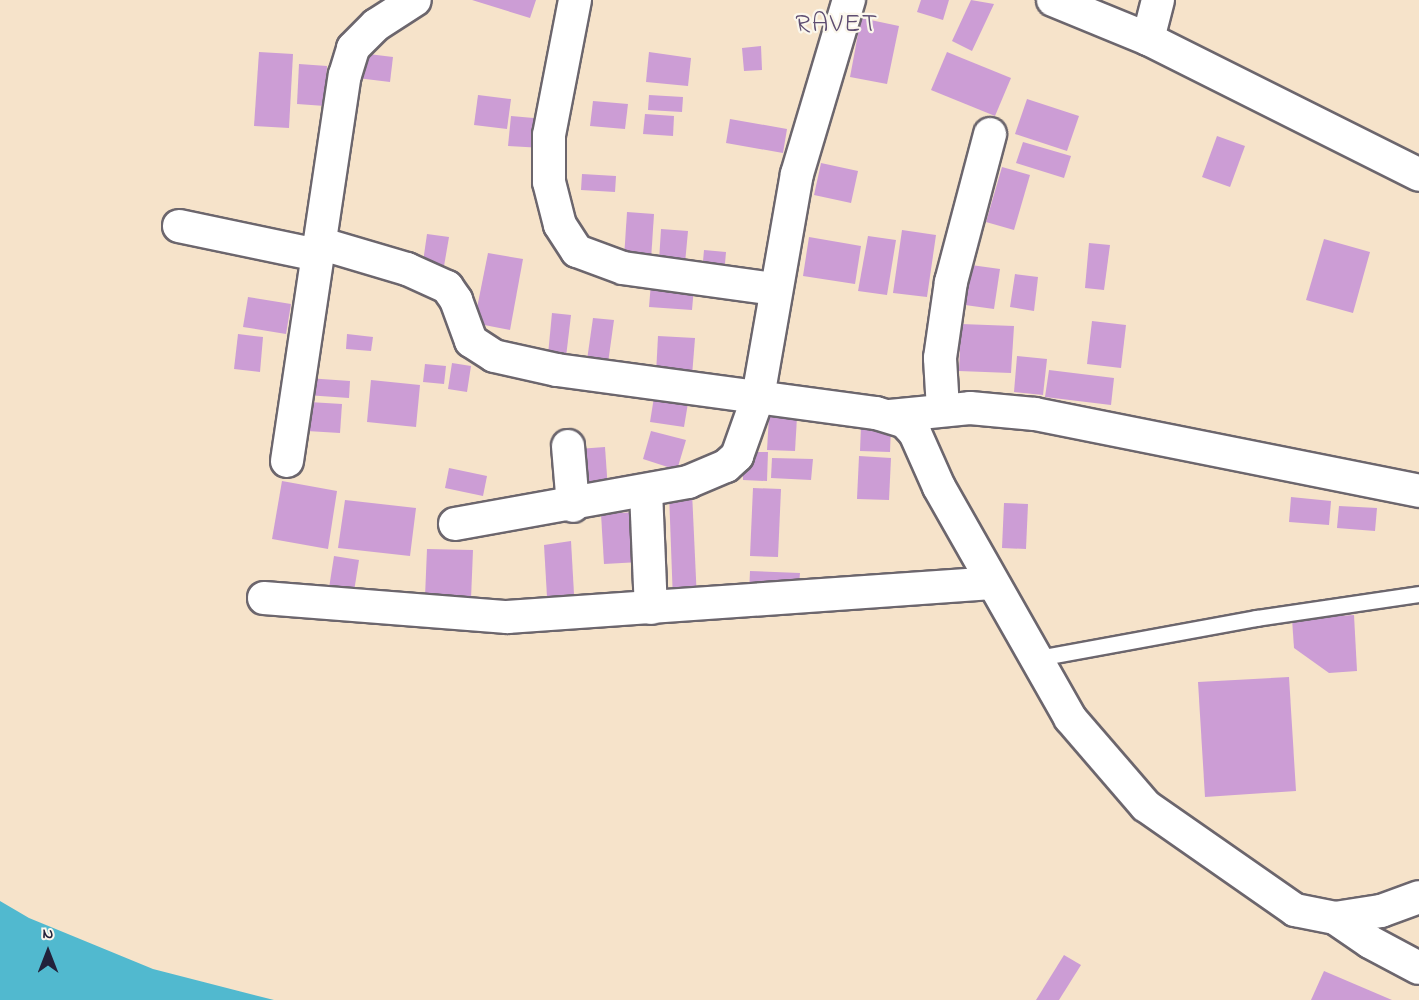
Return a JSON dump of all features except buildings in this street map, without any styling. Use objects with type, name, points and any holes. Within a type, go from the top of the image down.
[{"type":"street","points":[[287,461],[345,75],[353,48],[376,25],[415,0]]},
{"type":"street","points":[[575,0],[549,135],[549,182],[560,225],[577,251],[623,268],[775,289]]},
{"type":"street","points":[[455,524],[573,506],[646,491],[688,482],[726,466],[745,440],[758,397],[775,289],[797,174],[849,0]]},
{"type":"street","points":[[1053,0],[1148,39],[1419,175]]},
{"type":"street","points":[[1148,39],[1158,0]]},
{"type":"street","points":[[943,410],[940,358],[950,291],[990,134]]},
{"type":"street","points":[[179,226],[319,249],[408,269],[447,287],[456,300],[471,341],[494,356],[557,370],[890,416],[905,422],[915,433],[939,487],[1070,718],[1146,806],[1295,910],[1335,918],[1381,911],[1419,897]]},
{"type":"street","points":[[890,416],[970,408],[1035,414],[1419,490]]},
{"type":"street","points":[[568,446],[573,506]]},
{"type":"street","points":[[646,491],[651,608]]},
{"type":"street","points":[[264,598],[507,617],[992,583]]},
{"type":"street","points":[[1335,918],[1370,942],[1419,968]]},
{"type":"lane","points":[[1038,658],[1256,618],[1419,594]]},
{"type":"water","points":[[0,901],[29,918],[153,969],[274,1000],[0,1000]]},
{"type":"district","name":"RAVET","points":[[837,25]]}]
